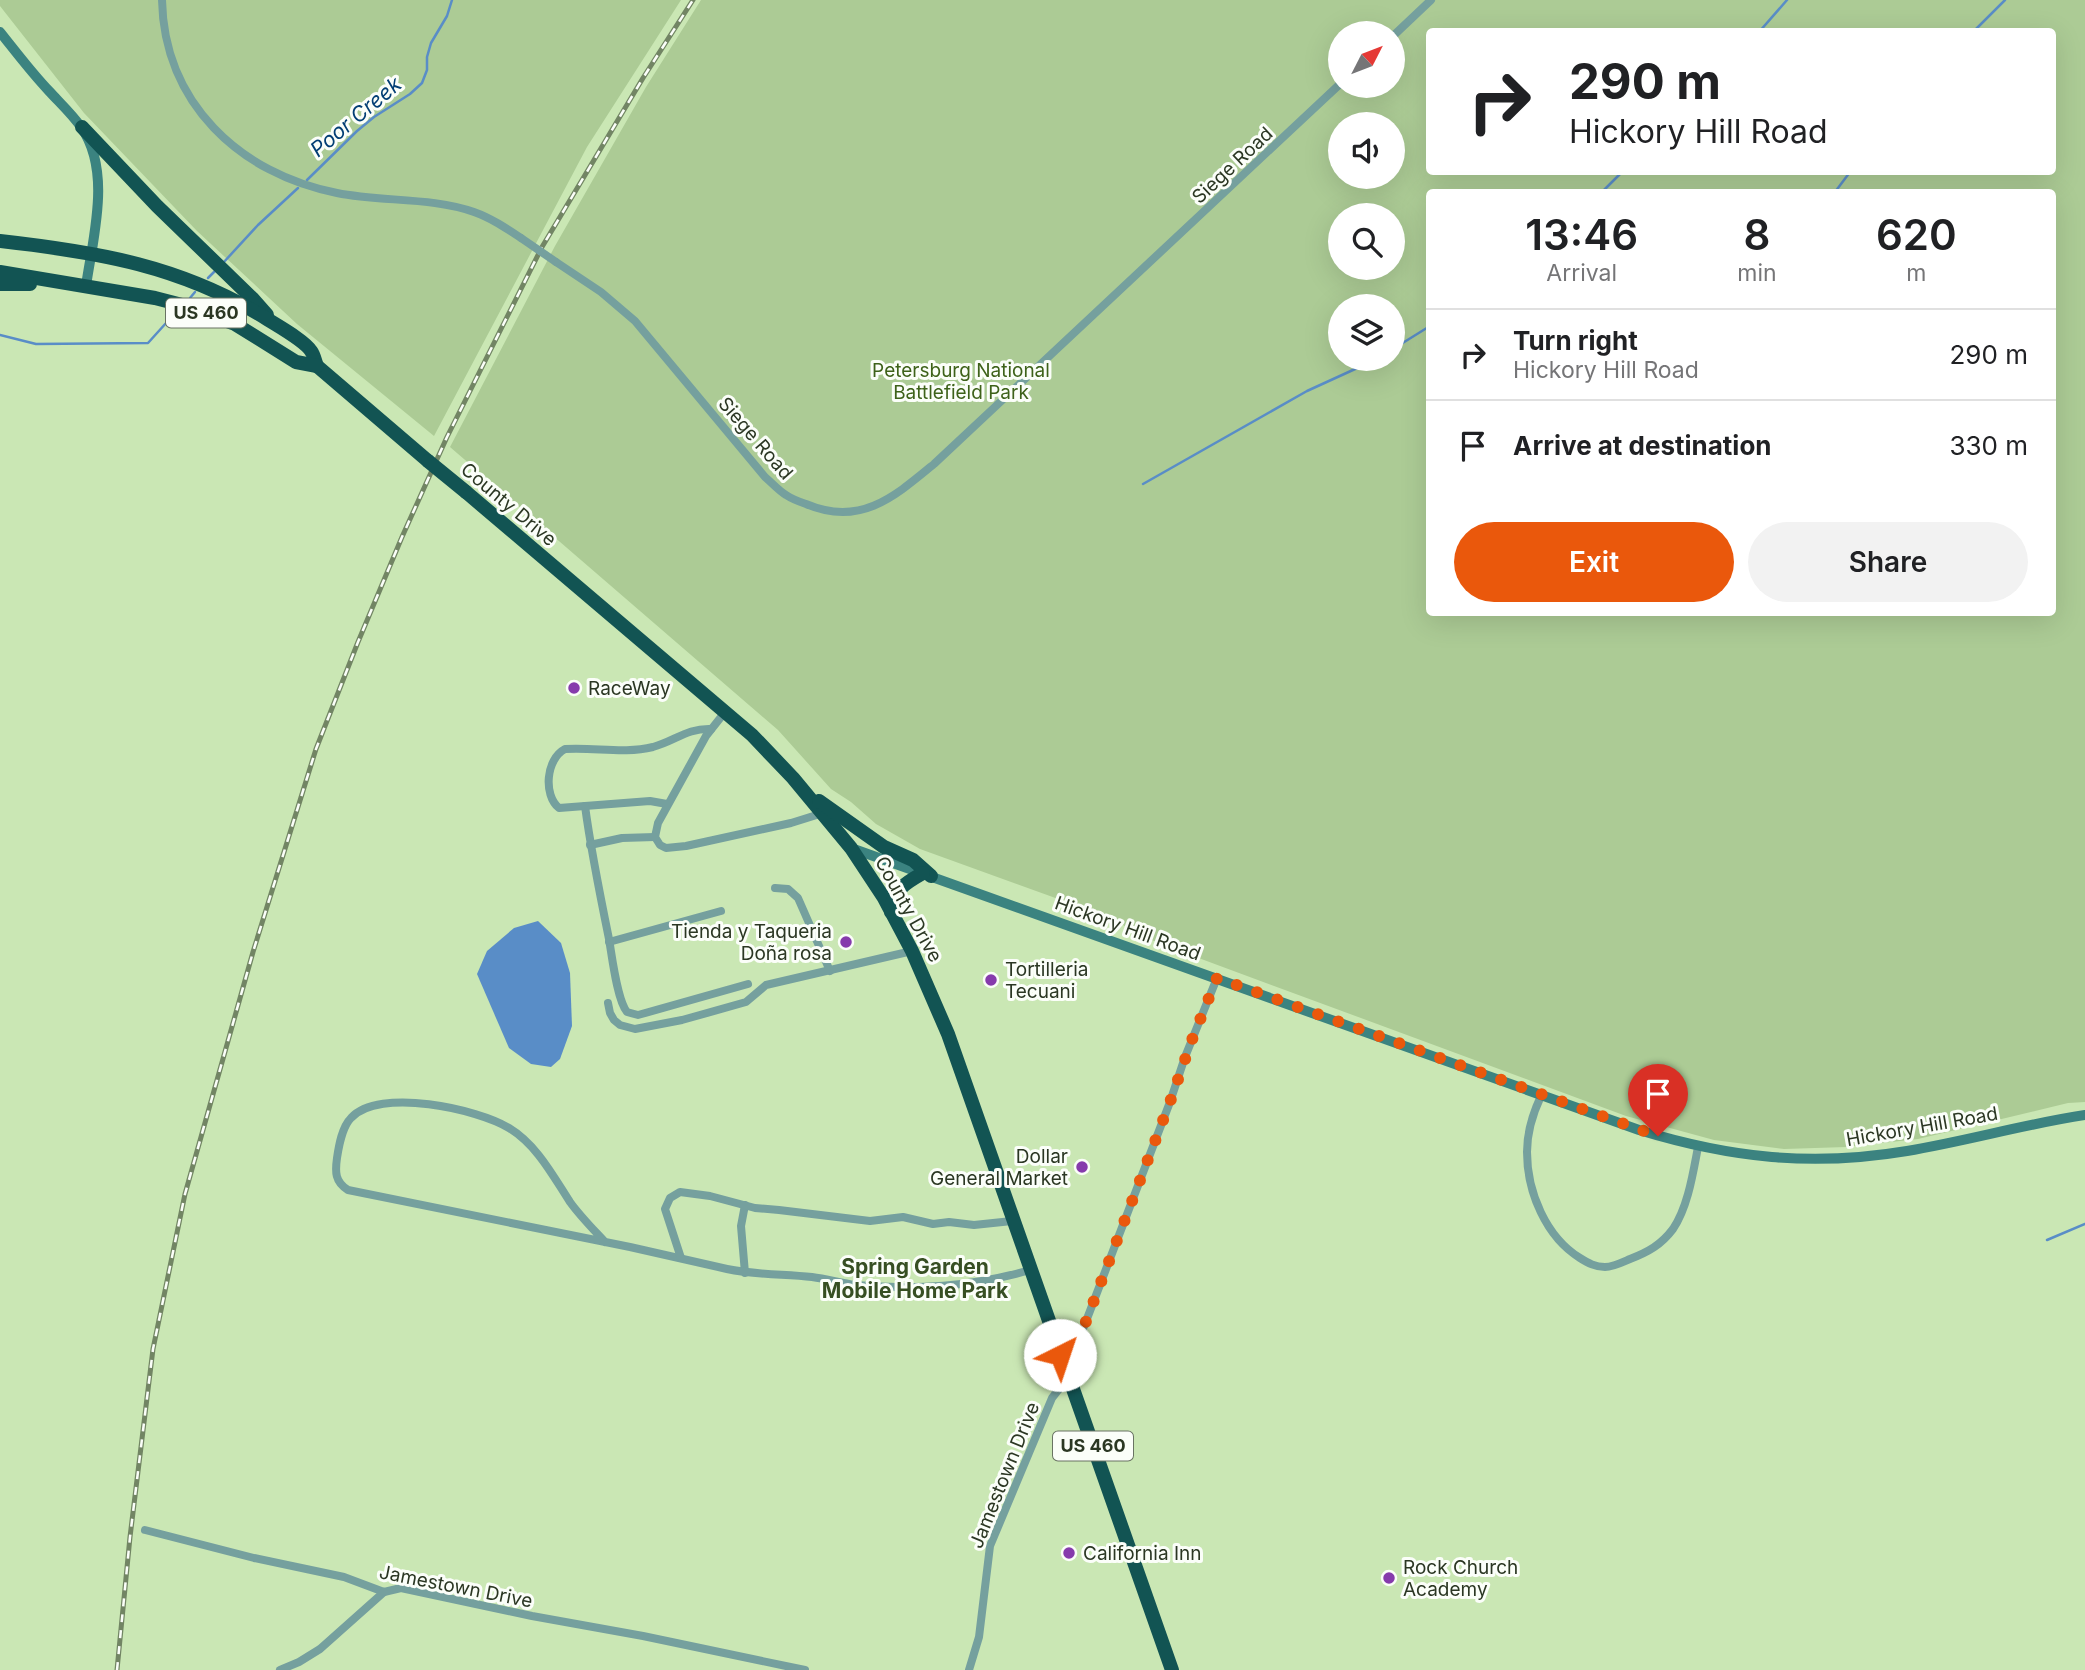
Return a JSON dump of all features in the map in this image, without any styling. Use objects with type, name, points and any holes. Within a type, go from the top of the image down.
[{"type":"highway","points":[[82,127],[275,324]]},
{"type":"highway","name":"US 460","points":[[0,241],[91,253]]},
{"type":"highway","name":"County Drive","points":[[91,253],[131,261],[225,295],[275,324],[311,350],[317,366],[757,740],[851,848],[912,951],[948,1034],[1172,1670]]},
{"type":"highway","name":"US 460","points":[[0,272],[86,286]]},
{"type":"highway","points":[[0,284],[65,282]]},
{"type":"highway","name":"County Drive","points":[[86,286],[186,306],[235,324],[296,362],[317,366]]},
{"type":"highway","points":[[804,791],[884,847],[912,860],[927,875],[906,883],[898,890],[891,905],[891,912]]},
{"type":"street","name":"Siege Road","points":[[162,0],[166,39],[178,75],[188,94],[213,128],[242,154],[278,174],[319,189],[341,194],[454,206],[491,218],[601,292],[635,321],[765,477],[786,495],[828,512],[865,510],[900,493],[1328,95]]},
{"type":"street","points":[[1405,25],[1431,0]]},
{"type":"street","points":[[0,32],[82,127],[94,156],[99,182],[86,286]]},
{"type":"street","points":[[725,712],[711,729],[667,804],[655,836],[660,845],[666,848],[686,846],[792,823],[823,813]]},
{"type":"street","points":[[667,804],[650,802],[559,808],[553,802],[549,782],[553,760],[559,752],[569,749],[634,750],[654,746],[694,730],[711,729]]},
{"type":"street","points":[[584,806],[609,942],[622,1004],[627,1012],[638,1014],[748,984]]},
{"type":"street","points":[[590,845],[622,838],[655,836]]},
{"type":"street","name":"Hickory Hill Road","points":[[851,848],[1541,1096],[1698,1147],[1770,1158],[1854,1158],[1908,1151],[2085,1115]]},
{"type":"street","points":[[775,888],[788,889],[798,898],[830,971]]},
{"type":"street","points":[[609,942],[721,911]]},
{"type":"street","points":[[608,1003],[614,1020],[620,1025],[635,1029],[682,1020],[746,1002],[766,985],[912,951]]},
{"type":"street","points":[[1060,1355],[1078,1340],[1085,1324],[1196,1027],[1217,978]]},
{"type":"street","points":[[1541,1096],[1532,1120],[1527,1152],[1535,1198],[1548,1224],[1566,1249],[1592,1265],[1606,1267],[1657,1247],[1674,1227],[1683,1206],[1698,1147]]},
{"type":"street","points":[[605,1242],[572,1205],[531,1146],[497,1121],[426,1104],[396,1102],[359,1111],[346,1124],[335,1169],[338,1181],[348,1189],[745,1273],[809,1277],[854,1284],[942,1287],[999,1279],[1030,1270]]},
{"type":"street","points":[[681,1258],[665,1209],[670,1198],[680,1192],[733,1201],[755,1209],[870,1222],[903,1217],[933,1224],[1013,1222]]},
{"type":"street","points":[[745,1205],[741,1226],[745,1273]]},
{"type":"street","name":"Jamestown Drive","points":[[969,1670],[979,1637],[990,1546],[1052,1398],[1059,1389],[1070,1383]]},
{"type":"street","name":"Jamestown Drive","points":[[145,1530],[254,1558],[344,1577],[384,1592],[401,1588],[805,1670]]},
{"type":"street","points":[[280,1670],[320,1649],[384,1592]]},
{"type":"green space","points":[[0,0],[681,0],[587,147],[434,436],[297,324],[197,231],[84,113],[0,6]]},
{"type":"green space","name":"Petersburg National Battlefield Park","points":[[701,0],[2085,0],[2085,1102],[2068,1103],[1918,1139],[1846,1147],[1784,1149],[1714,1140],[1626,1116],[1204,960],[1149,939],[1108,917],[920,849],[876,824],[831,789],[778,730],[450,447],[555,246],[646,87]]},
{"type":"water","points":[[538,921],[561,943],[570,973],[572,1026],[560,1059],[551,1067],[531,1064],[509,1048],[477,974],[487,951],[514,928]]},
{"type":"waterway","name":"Poor Creek","points":[[307,180],[357,131],[422,83],[431,43],[447,16],[452,0]]},
{"type":"waterway","points":[[1762,28],[1787,0]]},
{"type":"waterway","points":[[1977,28],[2005,0]]},
{"type":"waterway","points":[[1605,189],[1619,175]]},
{"type":"waterway","points":[[1837,189],[1848,175]]},
{"type":"waterway","name":"Poor Creek","points":[[223,263],[258,225],[298,188]]},
{"type":"waterway","name":"Poor Creek","points":[[208,278],[215,271]]},
{"type":"waterway","name":"Poor Creek","points":[[190,298],[195,292]]},
{"type":"waterway","name":"Poor Creek","points":[[0,335],[36,344],[148,343],[176,312]]},
{"type":"waterway","points":[[1405,342],[1426,328]]},
{"type":"waterway","points":[[1143,484],[1307,391],[1351,371]]},
{"type":"waterway","points":[[2047,1240],[2085,1224]]},
{"type":"railway","points":[[117,1670],[153,1349],[185,1194],[253,952],[316,749],[402,537],[447,437],[542,247],[693,0]]},
{"type":"place","name":"RaceWay","points":[[574,688]]},
{"type":"place","name":"Tienda y Taqueria Doña rosa","points":[[846,942]]},
{"type":"place","name":"Tortilleria Tecuani","points":[[991,980]]},
{"type":"place","name":"Dollar General Market","points":[[1082,1167]]},
{"type":"place","name":"California Inn","points":[[1069,1553]]},
{"type":"place","name":"Rock Church Academy","points":[[1389,1578]]},
{"type":"district","name":"Spring Garden Mobile Home Park","points":[[915,1279]]},
{"type":"route","points":[[1060,1355],[1078,1340],[1085,1324],[1217,978],[1658,1136]]}]
